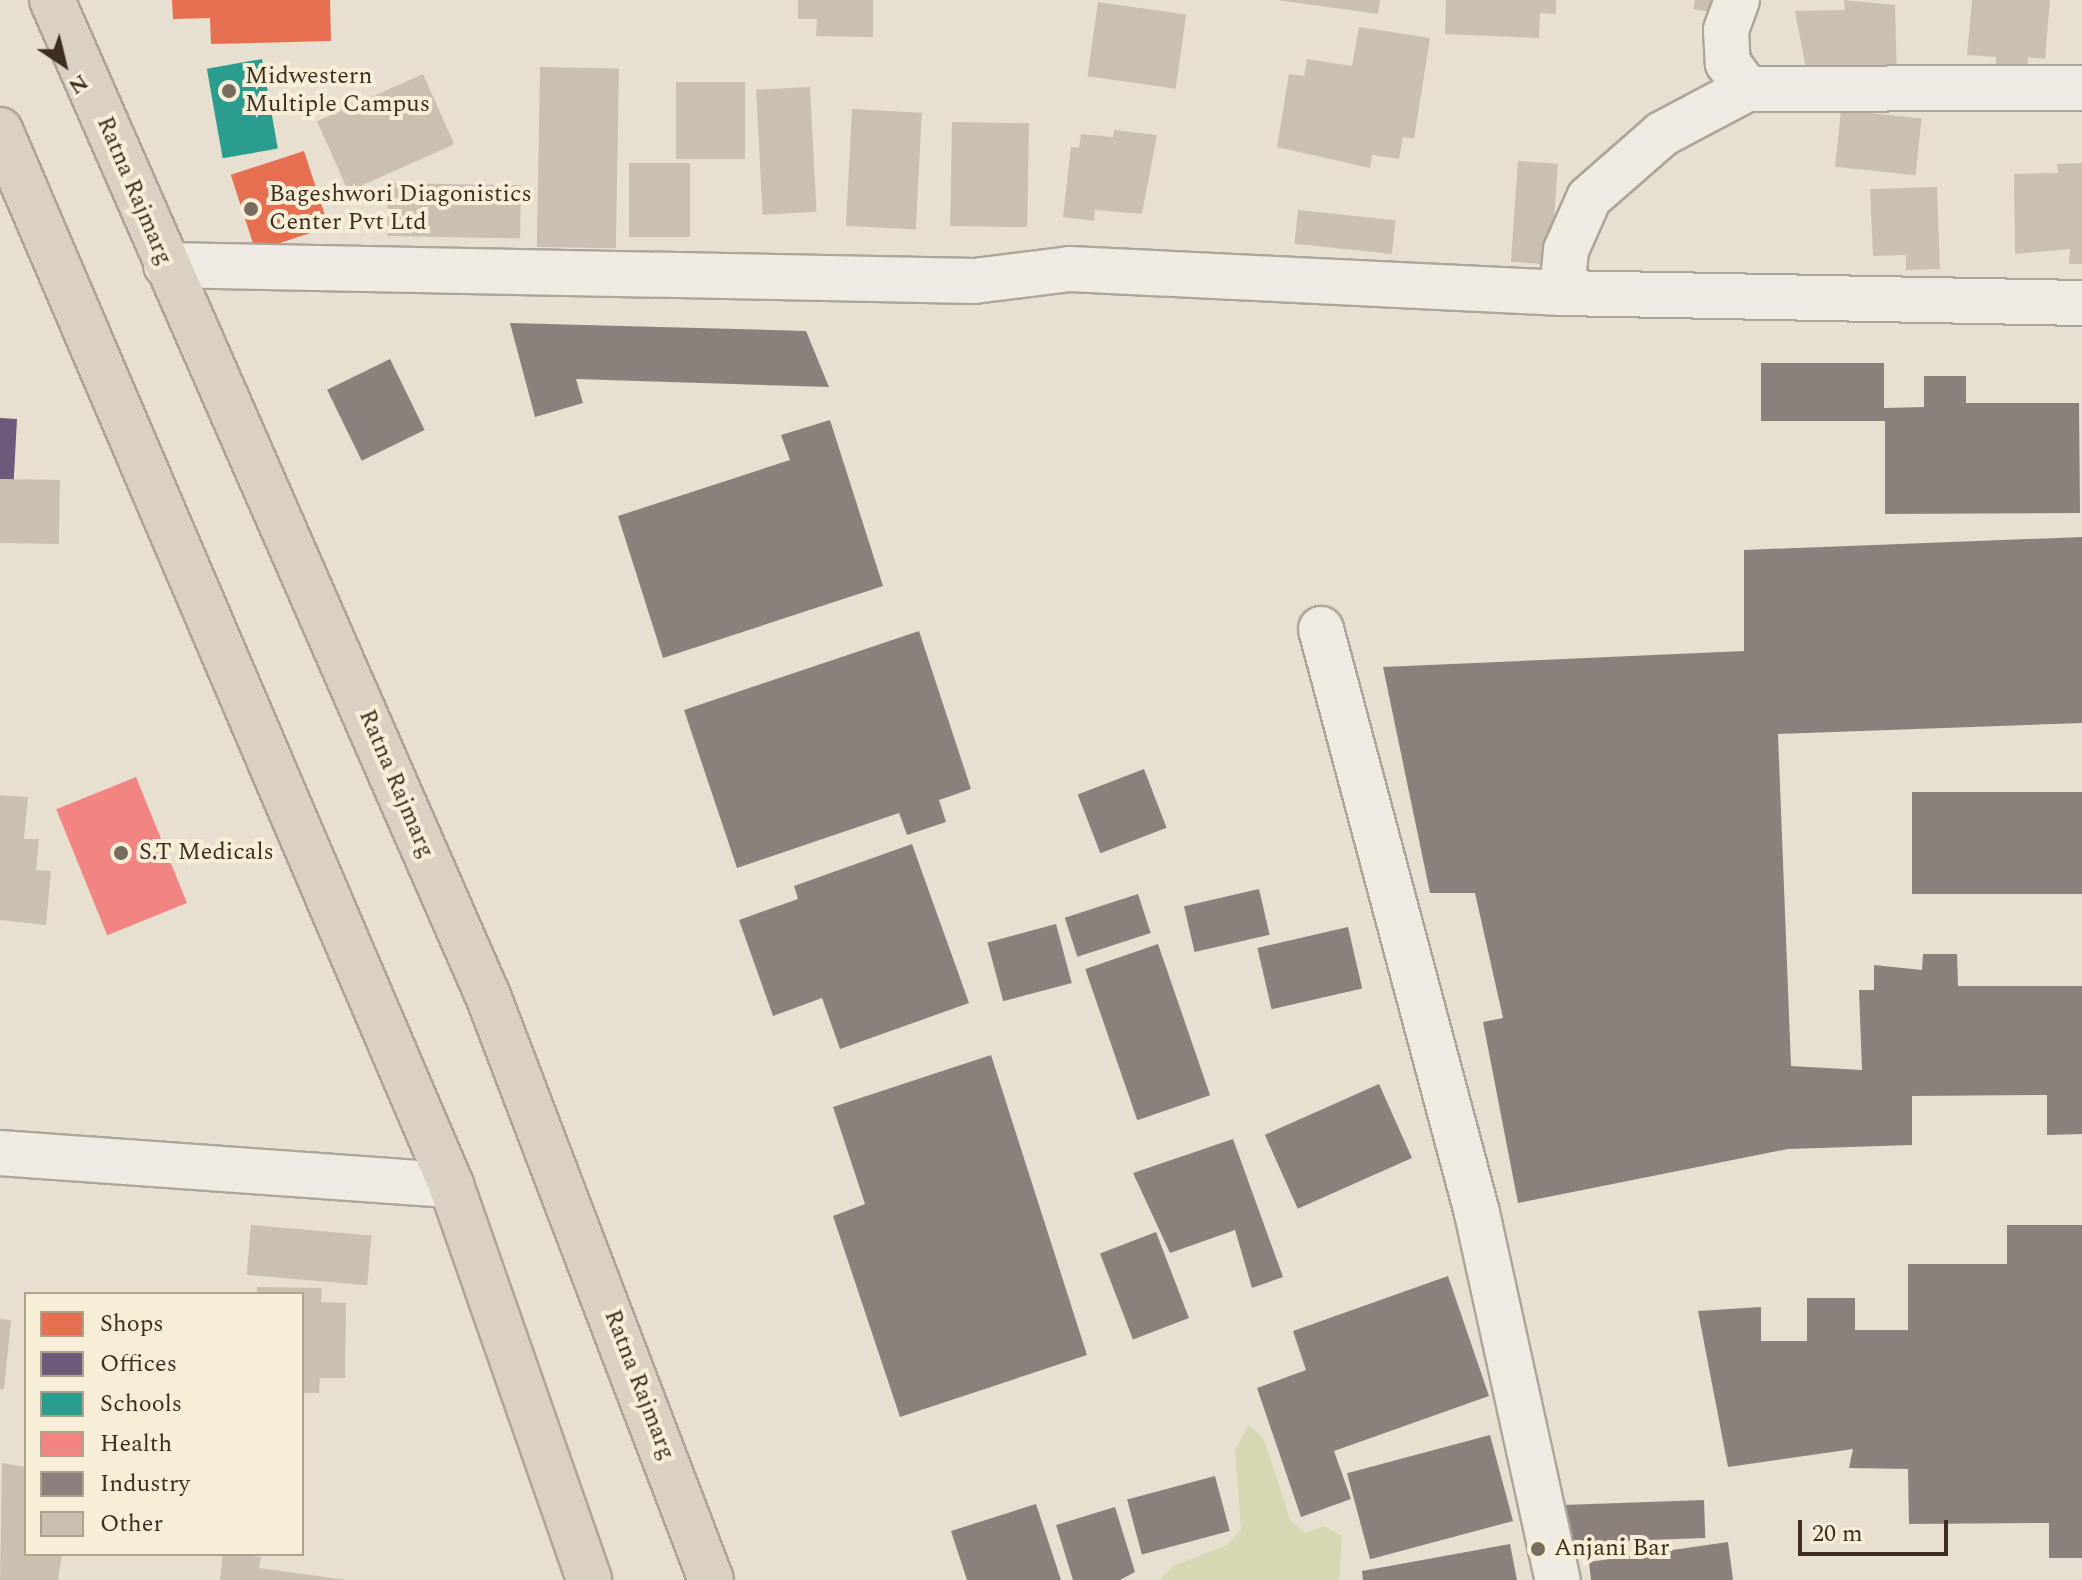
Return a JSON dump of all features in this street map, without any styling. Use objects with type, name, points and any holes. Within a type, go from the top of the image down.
[{"type":"highway","name":"Ratna Rajmarg","points":[[52,0],[488,996],[711,1580]]},
{"type":"highway","points":[[0,130],[451,1185],[589,1580]]},
{"type":"street","points":[[1737,0],[1726,30],[1728,63],[1747,89]]},
{"type":"street","points":[[1562,293],[1566,250],[1589,198],[1662,134],[1747,89],[2082,88]]},
{"type":"street","points":[[166,265],[974,281],[1070,269],[1562,293],[2082,303]]},
{"type":"street","points":[[1321,629],[1477,1213],[1558,1580]]},
{"type":"street","points":[[0,1153],[451,1185]]},
{"type":"green space","points":[[1249,1425],[1264,1439],[1290,1520],[1305,1533],[1324,1526],[1342,1536],[1339,1580],[1159,1580],[1173,1566],[1227,1545],[1241,1530],[1235,1450]]},
{"type":"building: Shops","points":[[172,0],[330,0],[331,41],[211,44],[210,18],[173,19]]},
{"type":"building: Shops","points":[[304,151],[329,227],[255,251],[231,175]]},
{"type":"building: Offices","points":[[0,418],[17,419],[14,480],[0,479]]},
{"type":"building: Schools","points":[[262,59],[278,149],[223,158],[207,69]]},
{"type":"building: Health","points":[[136,777],[187,903],[107,935],[56,809]]},
{"type":"building: Industry","points":[[510,323],[806,331],[829,387],[576,379],[583,403],[535,417]]},
{"type":"building: Industry","points":[[390,359],[425,430],[362,461],[327,390]]},
{"type":"building: Industry","points":[[1761,363],[1884,363],[1884,408],[1924,407],[1924,376],[1966,376],[1966,403],[2079,403],[2080,513],[1885,514],[1885,421],[1761,421]]},
{"type":"building: Industry","points":[[830,420],[883,586],[663,658],[618,516],[790,460],[781,435]]},
{"type":"building: Industry","points":[[2082,537],[2082,723],[1778,734],[1791,1066],[1862,1070],[1859,990],[1874,990],[1874,965],[1922,970],[1923,954],[1957,954],[1958,986],[2082,986],[2082,1134],[2047,1135],[2047,1095],[1912,1096],[1912,1145],[1788,1149],[1518,1203],[1483,1022],[1503,1018],[1475,893],[1430,893],[1383,667],[1744,651],[1744,550]]},
{"type":"building: Industry","points":[[919,631],[971,789],[939,800],[946,822],[907,835],[899,813],[737,868],[684,710]]},
{"type":"building: Industry","points":[[1144,769],[1167,828],[1100,853],[1078,794]]},
{"type":"building: Industry","points":[[1912,792],[2082,792],[2082,894],[1912,894]]},
{"type":"building: Industry","points":[[912,844],[969,1003],[840,1049],[822,998],[773,1016],[739,920],[798,899],[794,886]]},
{"type":"building: Industry","points":[[1259,889],[1270,935],[1195,952],[1184,906]]},
{"type":"building: Industry","points":[[1138,894],[1151,933],[1077,957],[1065,918]]},
{"type":"building: Industry","points":[[1056,924],[1072,983],[1003,1001],[987,942]]},
{"type":"building: Industry","points":[[1348,927],[1362,988],[1272,1009],[1257,948]]},
{"type":"building: Industry","points":[[1158,944],[1210,1095],[1137,1120],[1085,969]]},
{"type":"building: Industry","points":[[991,1055],[1087,1355],[900,1417],[833,1216],[865,1204],[833,1107]]},
{"type":"building: Industry","points":[[1379,1084],[1412,1158],[1298,1209],[1265,1135]]},
{"type":"building: Industry","points":[[1233,1139],[1283,1277],[1252,1288],[1235,1230],[1170,1253],[1133,1173]]},
{"type":"building: Industry","points":[[2007,1225],[2082,1225],[2082,1558],[2049,1558],[2049,1523],[1909,1524],[1908,1469],[1849,1468],[1853,1449],[1728,1467],[1698,1311],[1761,1307],[1761,1341],[1807,1341],[1807,1298],[1855,1298],[1855,1330],[1908,1330],[1908,1264],[2007,1264]]},
{"type":"building: Industry","points":[[1156,1232],[1189,1318],[1133,1339],[1100,1254]]},
{"type":"building: Industry","points":[[1448,1276],[1489,1396],[1334,1451],[1351,1499],[1301,1517],[1257,1388],[1306,1370],[1293,1331]]},
{"type":"building: Industry","points":[[1490,1435],[1513,1521],[1370,1559],[1347,1473]]},
{"type":"building: Industry","points":[[1215,1476],[1230,1531],[1142,1555],[1127,1500]]},
{"type":"building: Industry","points":[[1704,1500],[1705,1538],[1564,1543],[1563,1505]]},
{"type":"building: Industry","points":[[1036,1504],[1061,1580],[967,1580],[951,1531]]},
{"type":"building: Industry","points":[[1115,1507],[1135,1572],[1120,1580],[1073,1580],[1056,1525]]},
{"type":"building: Industry","points":[[1728,1542],[1733,1580],[1591,1580],[1589,1562]]},
{"type":"building: Industry","points":[[1510,1544],[1517,1580],[1363,1580],[1362,1571]]},
{"type":"building: Other","points":[[798,0],[873,0],[873,37],[816,36],[817,19],[798,19]]},
{"type":"building: Other","points":[[1277,0],[1380,0],[1378,14]]},
{"type":"building: Other","points":[[1446,0],[1556,0],[1556,14],[1540,13],[1539,38],[1445,34]]},
{"type":"building: Other","points":[[1695,0],[1731,0],[1728,15],[1693,9]]},
{"type":"building: Other","points":[[1844,0],[1895,5],[1897,77],[1806,69],[1795,11],[1845,10]]},
{"type":"building: Other","points":[[1972,0],[2050,0],[2045,59],[2028,57],[2026,79],[1995,77],[1996,57],[1967,55]]},
{"type":"building: Other","points":[[1098,2],[1186,14],[1176,89],[1088,76]]},
{"type":"building: Other","points":[[1359,27],[1430,38],[1414,139],[1403,137],[1399,159],[1372,155],[1370,168],[1277,147],[1289,74],[1304,76],[1307,59],[1352,66]]},
{"type":"building: Other","points":[[540,67],[619,68],[616,248],[537,247]]},
{"type":"building: Other","points":[[423,74],[454,144],[348,192],[317,121]]},
{"type":"building: Other","points":[[676,82],[745,82],[745,159],[676,159]]},
{"type":"building: Other","points":[[810,87],[817,212],[763,215],[756,90]]},
{"type":"building: Other","points":[[852,109],[922,113],[916,230],[846,226]]},
{"type":"building: Other","points":[[1841,110],[1922,118],[1916,175],[1835,167]]},
{"type":"building: Other","points":[[952,122],[1029,123],[1027,227],[950,226]]},
{"type":"building: Other","points":[[1114,130],[1157,135],[1142,214],[1095,210],[1094,221],[1063,217],[1071,147],[1079,148],[1081,134],[1113,137]]},
{"type":"building: Other","points":[[1518,161],[1558,164],[1551,265],[1511,262]]},
{"type":"building: Other","points":[[629,163],[690,163],[690,237],[629,237]]},
{"type":"building: Other","points":[[2082,163],[2082,264],[2069,264],[2070,249],[2015,254],[2014,174],[2058,173],[2057,164]]},
{"type":"building: Other","points":[[388,183],[521,185],[520,238],[387,236]]},
{"type":"building: Other","points":[[1937,187],[1940,269],[1906,270],[1906,255],[1873,256],[1870,189]]},
{"type":"building: Other","points":[[1298,210],[1395,220],[1392,254],[1294,244]]},
{"type":"building: Other","points":[[0,479],[60,480],[59,544],[0,543]]},
{"type":"building: Other","points":[[0,795],[28,797],[24,839],[39,839],[36,870],[51,871],[46,925],[0,920]]},
{"type":"building: Other","points":[[251,1225],[372,1236],[367,1285],[247,1275]]},
{"type":"building: Other","points":[[257,1287],[322,1288],[321,1302],[346,1303],[345,1378],[320,1378],[319,1393],[304,1393],[304,1292],[257,1292]]},
{"type":"building: Other","points":[[0,1319],[11,1320],[4,1389],[0,1389]]},
{"type":"building: Other","points":[[2,1463],[24,1467],[24,1556],[62,1556],[58,1580],[0,1580]]},
{"type":"building: Other","points":[[223,1556],[248,1556],[261,1557],[259,1568],[347,1580],[220,1580]]},
{"type":"place","name":"Midwestern Multiple Campus","points":[[229,91]]},
{"type":"place","name":"Bageshwori Diagonistics Center Pvt Ltd","points":[[251,209]]},
{"type":"place","name":"S.T Medicals","points":[[121,853]]},
{"type":"place","name":"Anjani Bar","points":[[1538,1549]]}]
